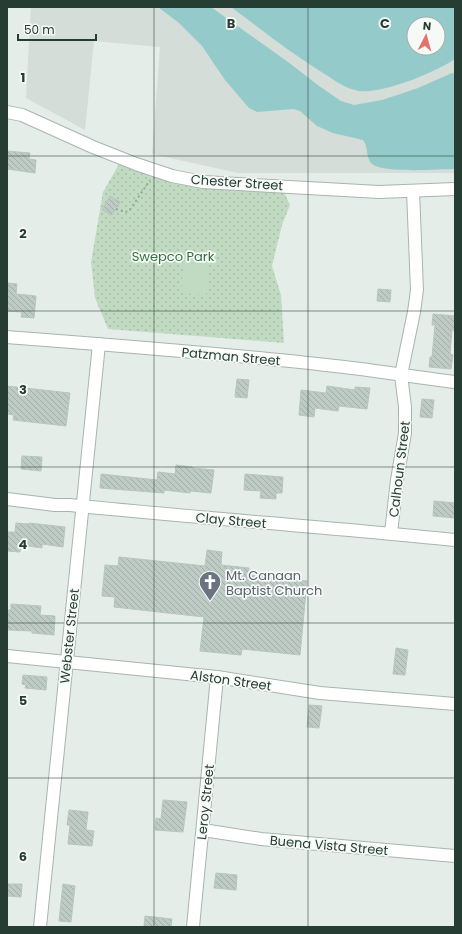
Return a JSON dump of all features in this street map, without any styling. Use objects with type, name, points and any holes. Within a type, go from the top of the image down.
[{"type":"street","name":"Chester Street","points":[[7,112],[22,115],[93,147],[172,176],[203,182],[379,192],[455,189]]},
{"type":"street","name":"Calhoun Street","points":[[391,533],[397,480],[405,433],[406,408],[401,375],[417,290],[413,191]]},
{"type":"street","name":"Patzman Street","points":[[7,337],[283,360],[364,369],[455,382]]},
{"type":"street","name":"Webster Street","points":[[40,927],[99,344]]},
{"type":"street","name":"Clay Street","points":[[7,499],[455,540]]},
{"type":"street","name":"Alston Street","points":[[7,656],[217,677],[320,693],[455,704]]},
{"type":"street","name":"Leroy Street","points":[[193,927],[217,677]]},
{"type":"street","name":"Buena Vista Street","points":[[203,830],[261,839],[455,856]]},
{"type":"path","points":[[116,209],[125,212],[129,211],[156,170]]},
{"type":"shaded area","points":[[31,7],[455,7],[455,173],[238,173],[152,154],[160,47],[94,41],[85,130],[26,98]]},
{"type":"green space","name":"Swepco Park","points":[[122,159],[172,176],[281,186],[290,205],[282,225],[272,266],[281,295],[284,343],[108,329],[95,298],[91,262],[103,192]]},
{"type":"green space","points":[[184,258],[209,260],[206,295],[181,293]]},
{"type":"water","points":[[158,7],[211,7],[319,86],[341,101],[354,105],[382,100],[418,88],[452,73],[455,74],[455,169],[386,169],[369,161],[366,145],[363,140],[333,133],[317,126],[300,111],[293,109],[257,112],[249,108],[225,80],[202,46],[179,23]]},
{"type":"water","points":[[231,7],[455,7],[455,59],[421,76],[391,87],[365,91],[351,89],[342,85],[288,49]]},
{"type":"building","points":[[7,151],[30,153],[29,159],[36,160],[35,173],[7,169]]},
{"type":"building","points":[[110,196],[120,202],[112,215],[102,210]]},
{"type":"building","points":[[8,283],[17,284],[16,294],[36,296],[34,318],[21,317],[22,312],[7,311]]},
{"type":"building","points":[[378,289],[391,290],[390,302],[377,301]]},
{"type":"building","points":[[433,314],[455,316],[455,330],[452,330],[450,354],[453,355],[451,369],[429,367],[430,357],[432,357],[435,325],[432,325]]},
{"type":"building","points":[[237,379],[249,380],[247,398],[235,397]]},
{"type":"building","points":[[7,386],[70,393],[66,426],[13,420],[14,415],[7,414]]},
{"type":"building","points":[[327,386],[355,390],[355,387],[370,388],[367,409],[339,406],[338,411],[315,408],[314,417],[299,415],[301,390],[326,393]]},
{"type":"building","points":[[422,399],[434,400],[432,418],[420,417]]},
{"type":"building","points":[[22,456],[42,457],[41,471],[21,469]]},
{"type":"building","points":[[176,465],[214,470],[211,493],[190,491],[190,493],[164,490],[164,493],[100,488],[101,474],[157,480],[158,472],[175,474]]},
{"type":"building","points":[[245,474],[283,477],[282,493],[276,493],[276,499],[260,498],[261,491],[244,490]]},
{"type":"building","points":[[434,501],[455,503],[455,518],[433,516]]},
{"type":"building","points":[[16,523],[65,527],[63,547],[42,544],[42,548],[21,545],[20,552],[7,551],[8,532],[15,532]]},
{"type":"building","name":"Mt. Canaan Baptist Church","points":[[207,550],[222,552],[221,565],[249,568],[248,575],[307,581],[300,655],[242,649],[241,655],[200,651],[204,617],[114,607],[115,597],[102,596],[105,565],[118,566],[119,557],[205,566]]},
{"type":"building","points":[[11,604],[41,606],[40,615],[55,616],[54,635],[32,633],[32,631],[7,630],[7,610],[11,610]]},
{"type":"building","points":[[396,648],[408,650],[405,675],[393,674]]},
{"type":"building","points":[[23,675],[47,677],[46,690],[25,688],[26,685],[22,684]]},
{"type":"building","points":[[309,705],[322,706],[319,728],[307,727]]},
{"type":"building","points":[[163,800],[187,802],[183,832],[155,830],[156,818],[161,819]]},
{"type":"building","points":[[69,810],[88,812],[86,830],[94,831],[92,846],[68,844],[70,825],[67,825]]},
{"type":"building","points":[[216,873],[237,875],[236,890],[214,888]]},
{"type":"building","points":[[7,884],[22,884],[21,897],[7,896]]},
{"type":"building","points":[[63,884],[75,886],[71,922],[59,921]]},
{"type":"building","points":[[145,916],[172,919],[171,927],[144,927]]},
{"type":"place","name":"Mt. Canaan Baptist Church","points":[[210,602]]}]
